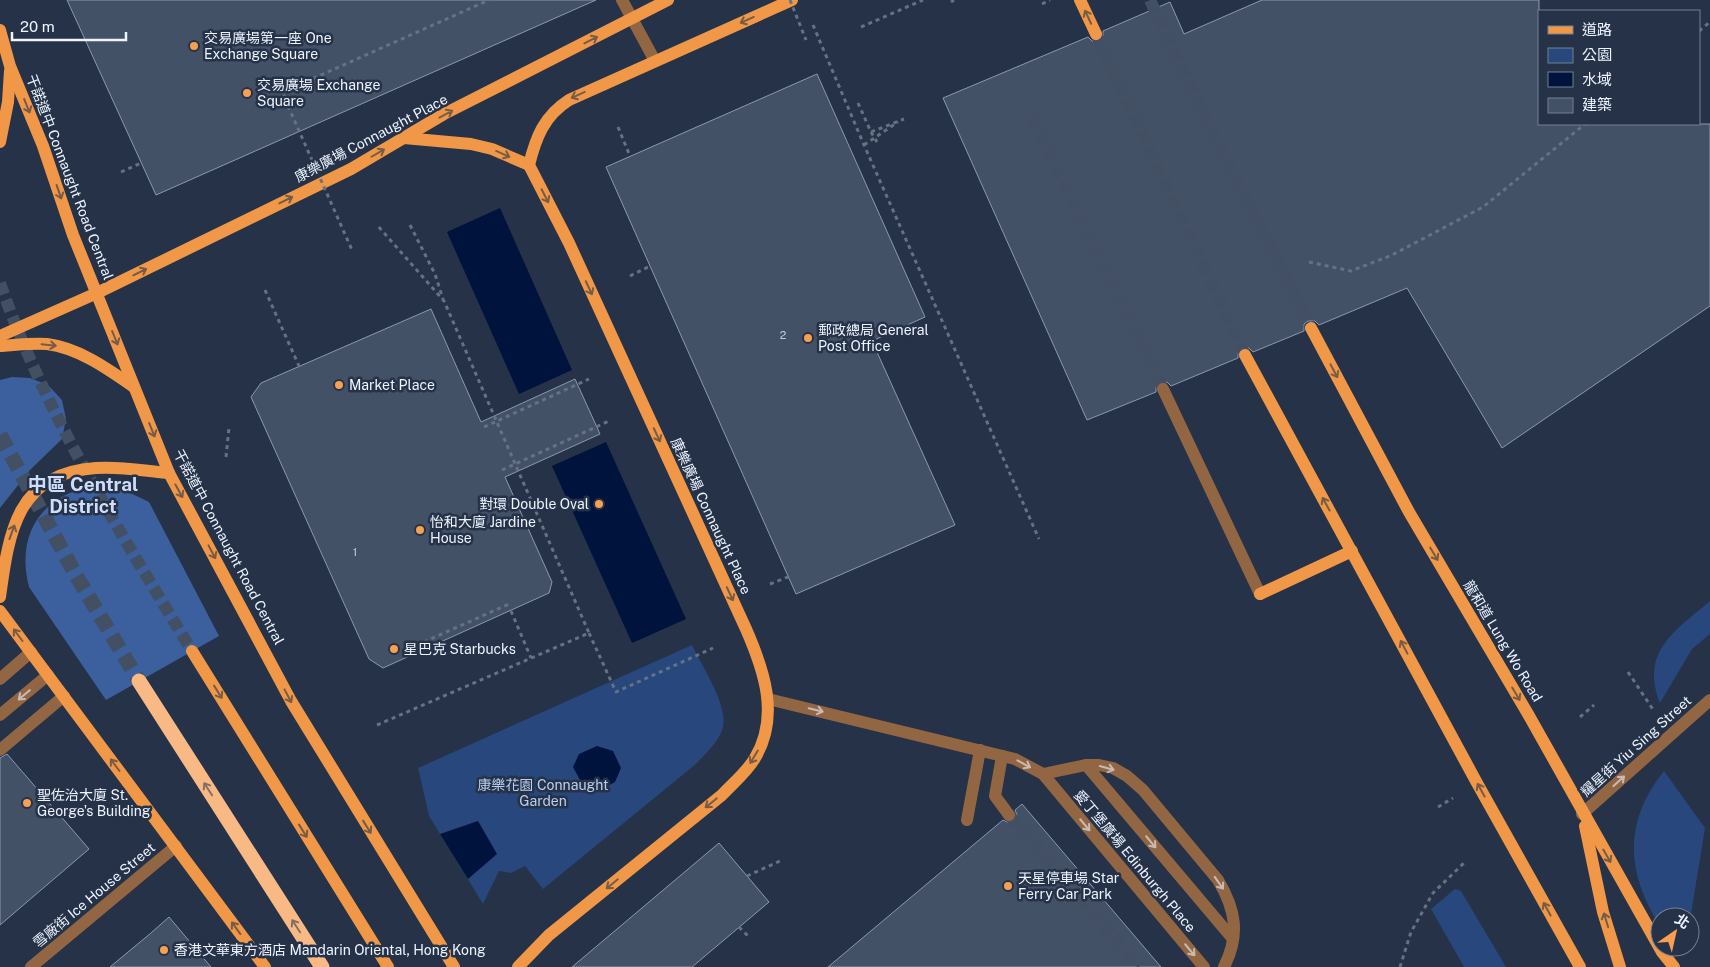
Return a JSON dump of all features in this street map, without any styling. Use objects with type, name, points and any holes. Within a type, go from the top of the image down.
[{"type":"highway","points":[[139,681],[322,967]]},
{"type":"main road","name":"康樂廣場 Connaught Place","points":[[0,336],[96,293],[351,169],[444,114],[668,0]]},
{"type":"main road","points":[[404,138],[470,144],[492,149],[529,165],[536,137],[555,108],[654,61],[791,0]]},
{"type":"main road","points":[[1080,0],[1096,34]]},
{"type":"main road","name":"干諾道中 Connaught Road Central","points":[[0,30],[10,66],[96,293],[169,473],[291,701],[454,967]]},
{"type":"main road","points":[[0,142],[8,102],[10,66]]},
{"type":"main road","name":"康樂廣場 Connaught Place","points":[[518,967],[548,935],[722,794],[743,774],[755,758],[763,740],[768,720],[768,699],[765,680],[750,637],[565,235],[529,165]]},
{"type":"main road","name":"龍和道 Lung Wo Road","points":[[1311,328],[1409,512],[1528,714],[1582,814],[1662,952],[1674,967]]},
{"type":"main road","points":[[0,346],[46,344],[61,347],[94,360],[134,387]]},
{"type":"main road","points":[[1245,355],[1477,783],[1580,967]]},
{"type":"main road","points":[[0,597],[6,554],[18,516],[40,487],[53,477],[71,471],[98,468],[169,473]]},
{"type":"main road","points":[[1260,594],[1352,551]]},
{"type":"main road","points":[[0,611],[265,967]]},
{"type":"main road","points":[[192,651],[388,967]]},
{"type":"main road","points":[[1582,814],[1604,912],[1620,967]]},
{"type":"street","points":[[622,0],[654,61]]},
{"type":"street","points":[[1163,389],[1260,594]]},
{"type":"street","points":[[0,679],[31,652]]},
{"type":"street","points":[[0,715],[48,675]]},
{"type":"street","points":[[0,750],[64,696]]},
{"type":"street","points":[[768,699],[1015,759],[1043,774],[1086,765],[1112,768],[1127,776],[1143,790],[1218,880],[1228,896],[1235,918],[1233,939],[1224,967]]},
{"type":"street","name":"耀星街 Yiu Sing Street","points":[[1582,814],[1710,700]]},
{"type":"street","points":[[967,820],[980,750]]},
{"type":"street","points":[[1002,756],[995,796],[1009,815]]},
{"type":"street","points":[[1086,765],[1233,939]]},
{"type":"street","name":"愛丁堡廣場 Edinburgh Place","points":[[1043,774],[1204,967]]},
{"type":"street","name":"雪廠街 Ice House Street","points":[[31,967],[176,846]]},
{"type":"path","points":[[352,250],[283,92],[489,0]]},
{"type":"path","points":[[791,0],[806,40]]},
{"type":"path","points":[[861,27],[923,0]]},
{"type":"path","points":[[1042,4],[1050,0]]},
{"type":"path","points":[[1700,30],[1710,22]]},
{"type":"path","points":[[813,25],[864,146],[1039,539]]},
{"type":"path","points":[[858,103],[876,142]]},
{"type":"path","points":[[864,146],[904,118],[871,132]]},
{"type":"path","points":[[1309,262],[1351,271],[1392,254],[1483,207],[1584,125]]},
{"type":"path","points":[[618,127],[630,156]]},
{"type":"path","points":[[122,172],[141,163]]},
{"type":"path","points":[[377,225],[444,302]]},
{"type":"path","points":[[410,225],[436,274],[444,302],[616,692],[713,648]]},
{"type":"path","points":[[630,276],[650,266]]},
{"type":"path","points":[[265,290],[299,366]]},
{"type":"path","points":[[484,427],[589,379]]},
{"type":"path","points":[[502,470],[608,421]]},
{"type":"path","points":[[226,457],[230,428]]},
{"type":"path","points":[[770,584],[788,577]]},
{"type":"path","points":[[424,642],[509,604]]},
{"type":"path","points":[[511,610],[531,658]]},
{"type":"path","points":[[377,725],[589,633]]},
{"type":"path","points":[[1628,672],[1654,712]]},
{"type":"path","points":[[1580,717],[1594,705]]},
{"type":"path","points":[[1438,807],[1453,798]]},
{"type":"path","points":[[1400,967],[1411,932],[1433,893],[1466,860]]},
{"type":"path","points":[[747,876],[780,861]]},
{"type":"path","points":[[740,927],[749,937]]},
{"type":"green space","points":[[1710,601],[1710,634],[1692,649],[1660,703],[1655,685],[1654,669],[1658,656],[1664,644],[1674,633]]},
{"type":"green space","name":"康樂花園 Connaught Garden","points":[[692,645],[718,697],[724,718],[719,738],[712,747],[696,764],[543,889],[525,866],[511,873],[499,871],[483,904],[429,816],[418,768]]},
{"type":"green space","points":[[1664,771],[1705,828],[1692,907],[1650,908],[1641,886],[1636,867],[1634,847],[1641,809]]},
{"type":"green space","points":[[1455,889],[1461,891],[1506,967],[1464,967],[1431,909]]},
{"type":"shaded area","points":[[12,377],[30,378],[48,385],[62,400],[66,419],[62,439],[30,470],[0,508],[0,380]]},
{"type":"shaded area","points":[[98,485],[116,486],[149,502],[219,636],[106,700],[29,587],[26,567],[26,549],[30,533],[48,507],[62,497],[79,489]]},
{"type":"water","points":[[500,208],[572,370],[519,394],[447,232]]},
{"type":"water","points":[[606,442],[686,619],[632,643],[552,466]]},
{"type":"water","points":[[597,746],[613,751],[621,768],[615,782],[597,792],[585,789],[573,767],[579,754]]},
{"type":"water","points":[[478,821],[497,854],[468,879],[440,834]]},
{"type":"building","name":"交易廣場 Exchange Square","points":[[67,0],[596,0],[156,195]]},
{"type":"building","points":[[1262,0],[1539,0],[1538,125],[1710,124],[1710,306],[1502,448],[1407,288],[1319,325],[1315,321],[1308,321],[1304,324],[1304,331],[1253,352],[1249,348],[1242,348],[1238,351],[1238,358],[1171,386],[1167,382],[1160,382],[1156,385],[1156,392],[1087,420],[943,98],[1088,37],[1092,41],[1099,42],[1103,38],[1103,31],[1170,2],[1184,34]]},
{"type":"building","name":"郵政總局 General Post Office","points":[[817,74],[925,317],[872,341],[955,525],[796,594],[606,167]]},
{"type":"building","name":"怡和大廈 Jardine House","points":[[431,309],[481,422],[575,379],[600,434],[505,477],[552,582],[549,593],[383,668],[369,659],[251,397],[261,383]]},
{"type":"building","name":"聖佐治大廈 St. George's Building","points":[[7,754],[89,849],[0,925],[0,758]]},
{"type":"building","name":"天星停車場 Star Ferry Car Park","points":[[1022,804],[1161,967],[828,967],[1003,820],[1009,823],[1014,821],[1017,815],[1015,810]]},
{"type":"building","points":[[719,843],[769,902],[692,967],[572,967]]},
{"type":"building","name":"香港文華東方酒店 Mandarin Oriental, Hong Kong","points":[[169,917],[211,967],[110,967],[151,933]]},
{"type":"tunnel","points":[[1150,0],[1217,144],[1311,328]]},
{"type":"tunnel","points":[[1096,34],[1245,355]]},
{"type":"tunnel","points":[[1031,117],[1163,389]]},
{"type":"tunnel","points":[[0,283],[18,331],[62,426],[86,472],[192,651]]},
{"type":"tunnel","points":[[0,435],[77,577],[139,681]]},
{"type":"tunnel","points":[[1009,815],[1139,967]]},
{"type":"place","name":"交易廣場第一座 One Exchange Square","points":[[194,46]]},
{"type":"place","name":"交易廣場 Exchange Square","points":[[247,93]]},
{"type":"place","name":"郵政總局 General Post Office","points":[[808,338]]},
{"type":"place","name":"Market Place","points":[[339,385]]},
{"type":"place","name":"對環 Double Oval","points":[[599,504]]},
{"type":"place","name":"怡和大廈 Jardine House","points":[[420,530]]},
{"type":"place","name":"星巴克 Starbucks","points":[[394,649]]},
{"type":"place","name":"聖佐治大廈 St. George's Building","points":[[27,803]]},
{"type":"place","name":"天星停車場 Star Ferry Car Park","points":[[1008,886]]},
{"type":"place","name":"香港文華東方酒店 Mandarin Oriental, Hong Kong","points":[[164,950]]},
{"type":"district","name":"中區 Central District","points":[[83,495]]}]
